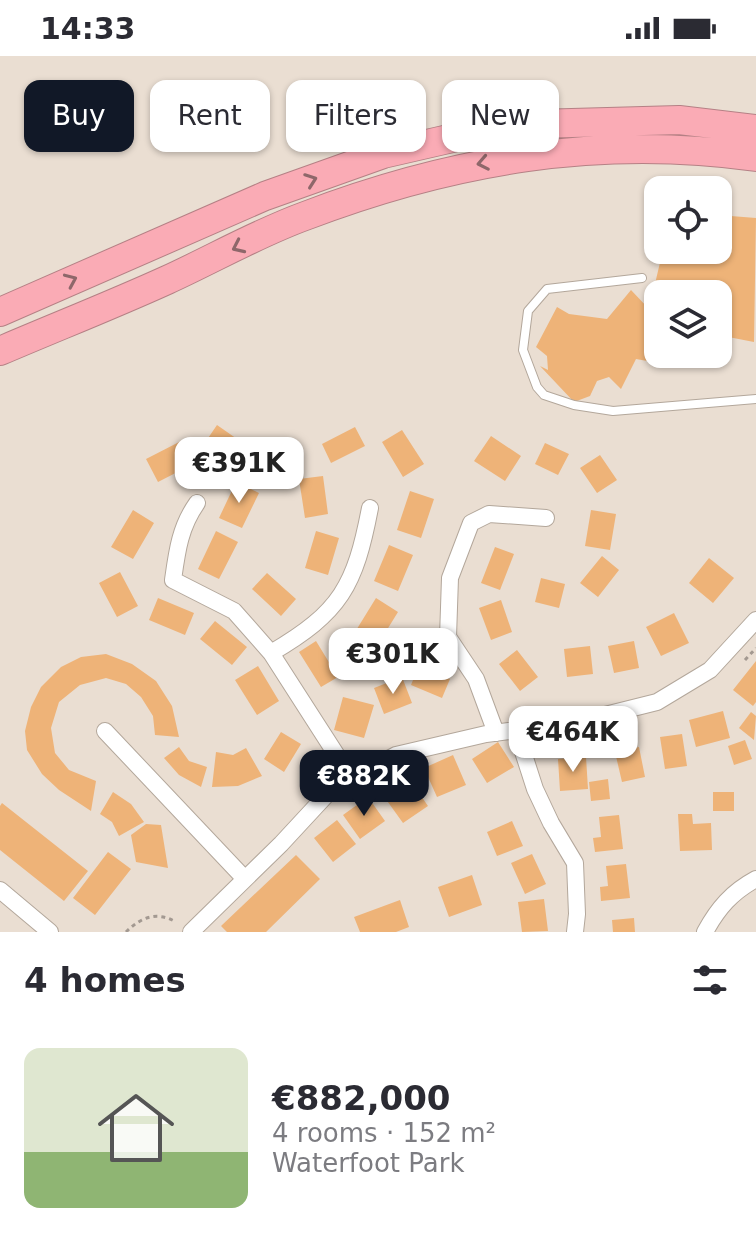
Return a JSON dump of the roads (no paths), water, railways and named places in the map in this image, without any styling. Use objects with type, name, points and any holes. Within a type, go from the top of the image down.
[{"type":"highway","points":[[0,312],[265,196],[398,151],[520,126],[578,121],[679,120],[756,129]]},
{"type":"highway","points":[[0,351],[165,280],[302,216],[412,180],[482,163],[561,151],[647,148],[756,157]]},
{"type":"street","points":[[197,503],[186,518],[178,544],[173,580],[234,611],[271,653],[352,779]]},
{"type":"street","points":[[271,653],[302,635],[339,602],[361,555],[370,508]]},
{"type":"street","points":[[496,733],[476,679],[448,637],[450,578],[471,523],[489,514],[546,518]]},
{"type":"street","points":[[191,931],[331,790],[396,755],[496,733],[577,722],[657,702],[710,670],[756,620]]},
{"type":"street","points":[[516,730],[535,789],[575,863],[575,932]]},
{"type":"street","points":[[105,731],[245,879]]},
{"type":"street","points":[[705,932],[731,894],[756,879]]},
{"type":"street","points":[[0,890],[50,932]]},
{"type":"lane","points":[[642,278],[547,289],[528,311],[523,350],[537,387],[544,395],[574,405],[613,411],[756,399]]}]
